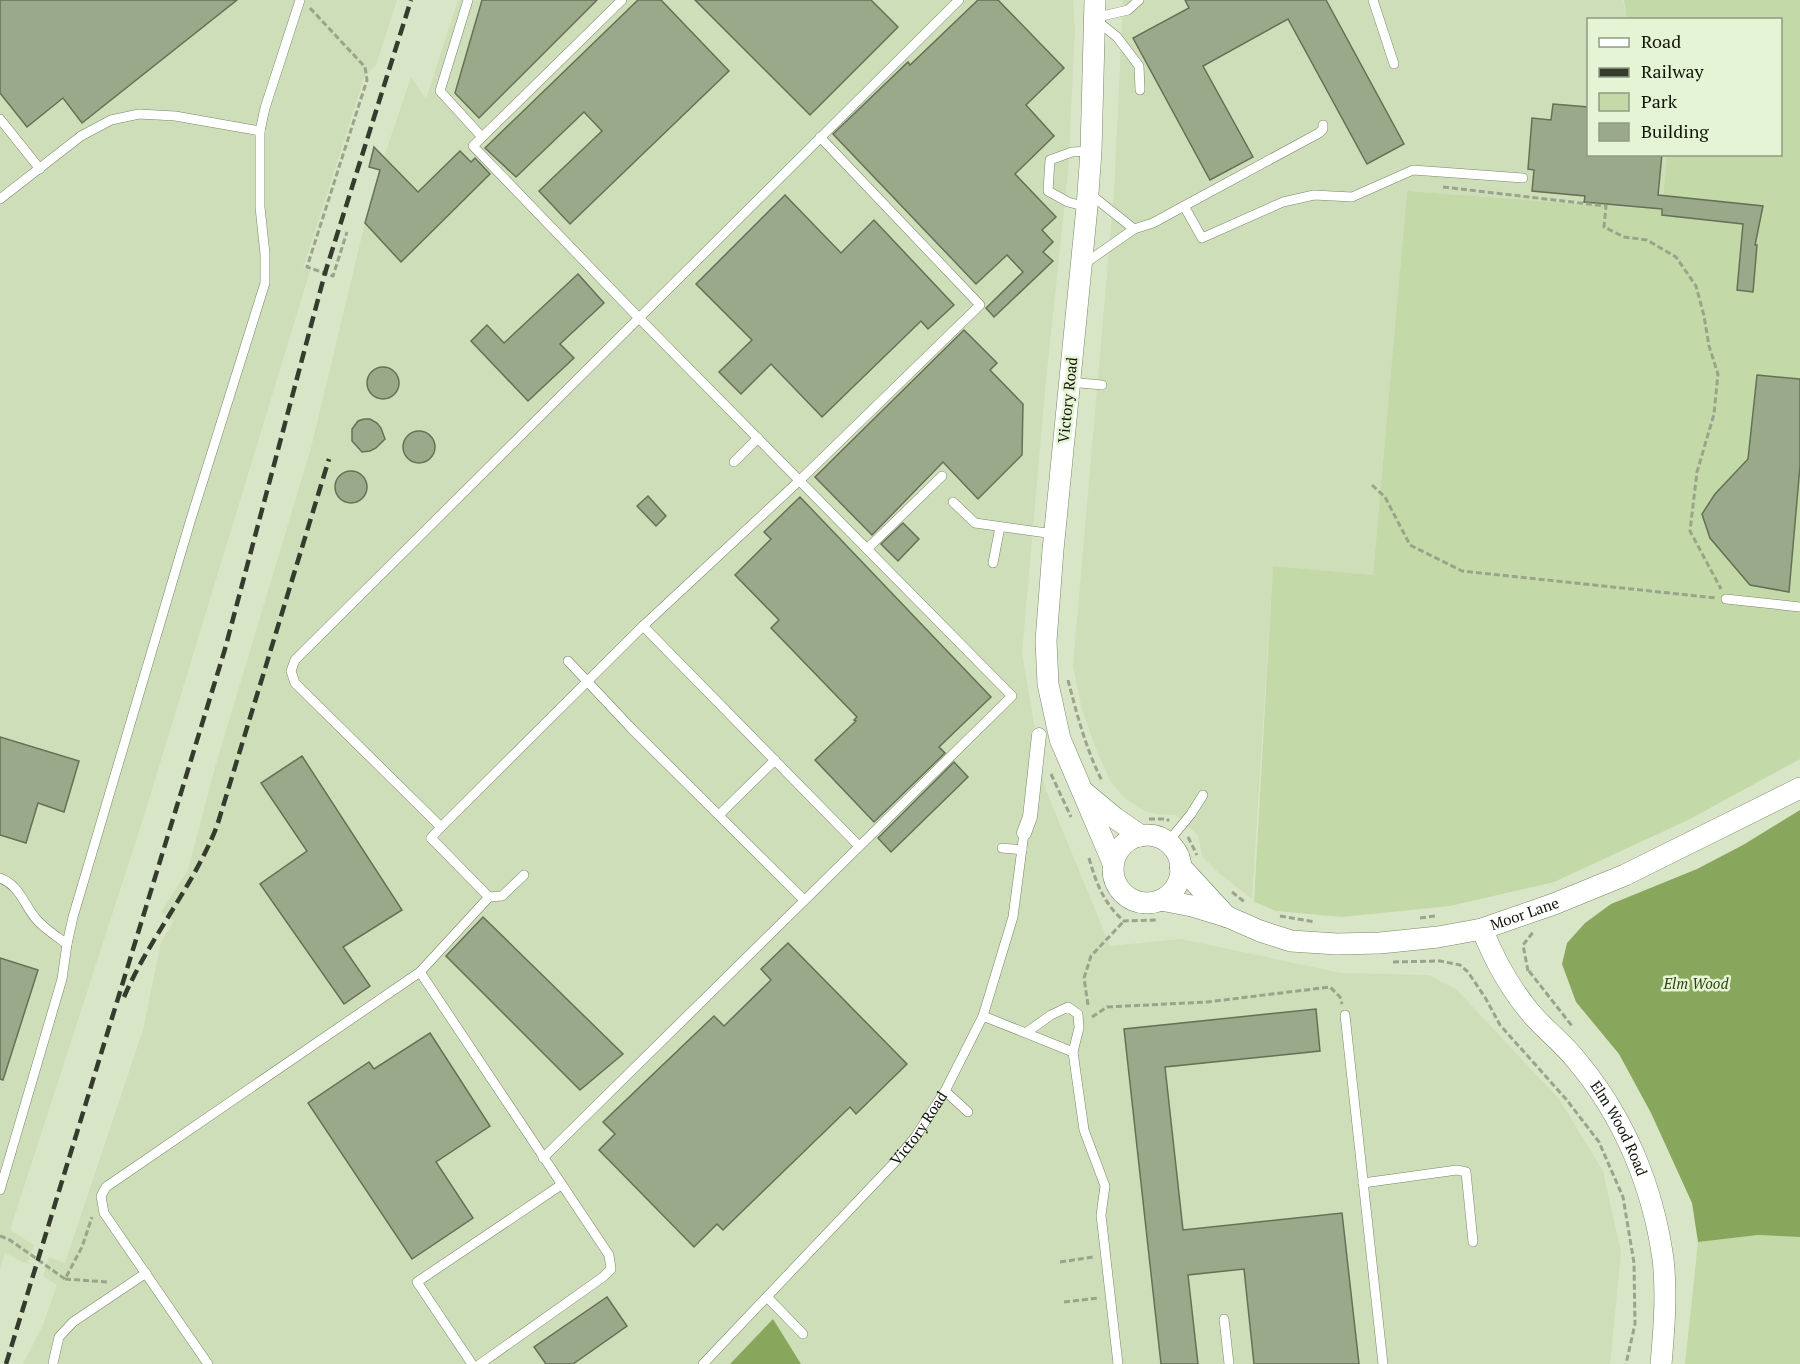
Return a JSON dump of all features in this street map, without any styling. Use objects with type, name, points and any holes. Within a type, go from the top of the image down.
[{"type":"street","name":"Victory Road","points":[[1095,9],[1091,151],[1054,534],[1046,641],[1048,684],[1060,739],[1113,863]]},
{"type":"street","points":[[1024,833],[1030,817],[1039,735]]},
{"type":"street","name":"Moor Lane","points":[[1161,900],[1228,917],[1291,941],[1336,944],[1427,939],[1482,929],[1554,904],[1625,875],[1800,788]]},
{"type":"street","name":"Victory Road","points":[[1084,793],[1141,836]]},
{"type":"street","points":[[1141,836],[1155,836],[1168,842],[1178,857],[1180,876],[1170,894],[1161,900],[1143,903],[1126,896],[1115,881],[1113,863],[1117,853],[1131,839],[1141,836]]},
{"type":"street","name":"Moor Lane","points":[[1180,866],[1228,917]]},
{"type":"street","name":"Elm Wood Road","points":[[1482,929],[1493,957],[1530,1013],[1576,1059],[1600,1090],[1619,1122],[1638,1163],[1652,1206],[1663,1260],[1664,1322],[1661,1364]]},
{"type":"lane","points":[[0,1190],[62,979],[67,944],[190,522],[265,283],[266,254],[260,207],[260,131],[265,108],[302,0]]},
{"type":"lane","points":[[468,0],[440,91],[482,137]]},
{"type":"lane","points":[[543,1158],[1012,696],[638,317],[473,146],[622,0]]},
{"type":"lane","points":[[441,828],[295,683],[291,671],[295,660],[959,0]]},
{"type":"lane","points":[[1095,9],[1128,10],[1139,0]]},
{"type":"lane","points":[[1373,0],[1394,64]]},
{"type":"lane","points":[[1095,9],[1139,66],[1140,90]]},
{"type":"lane","points":[[0,199],[81,136],[111,120],[139,114],[175,116],[260,131]]},
{"type":"lane","points":[[1,121],[40,169]]},
{"type":"lane","points":[[1081,267],[1134,229],[1153,223],[1319,133],[1323,125]]},
{"type":"lane","points":[[489,897],[431,838],[644,626],[800,480],[980,305],[820,137]]},
{"type":"lane","points":[[1091,151],[1072,152],[1050,160],[1048,191],[1068,202],[1087,200],[1134,229]]},
{"type":"lane","points":[[1184,206],[1202,238],[1283,202],[1314,195],[1352,197],[1413,170],[1523,178]]},
{"type":"lane","points":[[1069,382],[1102,385]]},
{"type":"lane","points":[[734,462],[758,438]]},
{"type":"lane","points":[[867,549],[942,476]]},
{"type":"lane","points":[[953,502],[975,523],[1054,534]]},
{"type":"lane","points":[[993,563],[1000,527]]},
{"type":"lane","points":[[1726,599],[1800,607]]},
{"type":"lane","points":[[644,626],[859,846]]},
{"type":"lane","points":[[568,661],[804,900]]},
{"type":"lane","points":[[719,814],[775,760]]},
{"type":"lane","points":[[1168,842],[1203,795]]},
{"type":"lane","name":"Victory Road","points":[[703,1364],[768,1298],[894,1162],[916,1136],[945,1091],[983,1016],[1013,917],[1024,833]]},
{"type":"lane","points":[[1002,848],[1022,850]]},
{"type":"lane","points":[[208,1364],[104,1213],[101,1198],[106,1187],[420,972],[489,897],[502,896],[524,875]]},
{"type":"lane","points":[[0,878],[23,896],[37,920],[67,944]]},
{"type":"lane","points":[[420,972],[609,1255],[611,1269],[603,1277],[483,1363]]},
{"type":"lane","points":[[1027,1032],[1051,1015],[1068,1007],[1078,1014],[1079,1028],[1072,1052],[1084,1130],[1105,1186],[1101,1215],[1118,1364]]},
{"type":"lane","points":[[1345,1015],[1383,1364]]},
{"type":"lane","points":[[983,1016],[1072,1052]]},
{"type":"lane","points":[[945,1091],[968,1112]]},
{"type":"lane","points":[[1363,1183],[1457,1170],[1466,1172],[1473,1242]]},
{"type":"lane","points":[[471,1364],[417,1282],[561,1185]]},
{"type":"lane","points":[[53,1364],[59,1337],[73,1322],[146,1273]]},
{"type":"lane","points":[[768,1298],[803,1334]]},
{"type":"lane","points":[[1224,1319],[1229,1364]]},
{"type":"path","points":[[302,0],[365,67],[367,80],[307,267],[333,276],[346,232]]},
{"type":"path","points":[[1441,186],[1606,206],[1604,227],[1624,237],[1647,240],[1676,257],[1690,276],[1696,286],[1704,316],[1708,346],[1718,374],[1714,414],[1697,472],[1689,531],[1726,599]]},
{"type":"path","points":[[1372,485],[1384,497],[1410,545],[1462,571],[1726,599]]},
{"type":"path","points":[[1124,921],[1091,956],[1084,978],[1090,1018],[1107,1007],[1207,1002],[1330,987],[1340,997],[1345,1015]]},
{"type":"path","points":[[1486,999],[1528,971],[1523,945],[1537,927]]},
{"type":"path","points":[[1393,962],[1440,961],[1460,965],[1468,972],[1500,1025],[1566,1098],[1599,1142],[1623,1197],[1634,1263],[1635,1324],[1626,1364]]},
{"type":"path","points":[[65,1279],[82,1247],[97,1201],[101,1198]]},
{"type":"path","points":[[0,1236],[10,1240],[65,1279],[108,1282],[126,1286]]},
{"type":"path","points":[[1060,1262],[1106,1255]]},
{"type":"path","points":[[1064,1302],[1111,1297]]},
{"type":"shaded area","points":[[0,0],[397,0],[376,65],[364,78],[303,268],[310,271],[144,816],[10,1230],[34,1245],[27,1264],[5,1253],[0,1270]]},
{"type":"shaded area","points":[[458,0],[1073,0],[1075,29],[1068,173],[1046,380],[1022,653],[1045,788],[1110,946],[1181,939],[1341,973],[1429,975],[1457,990],[1559,1099],[1603,1171],[1621,1252],[1610,1364],[23,1364],[43,1325],[57,1285],[43,1276],[49,1257],[65,1263],[143,1030],[161,942],[174,921],[161,912],[188,870],[216,764],[311,448],[365,223],[384,157],[411,77],[426,99]]},
{"type":"shaded area","points":[[1123,0],[1623,0],[1627,18],[1587,18],[1587,156],[1667,156],[1662,210],[1407,191],[1373,575],[1273,566],[1252,899],[1219,873],[1202,856],[1198,835],[1175,815],[1145,811],[1126,799],[1111,782],[1082,710],[1073,666],[1114,194]]},
{"type":"green space","points":[[1624,0],[1800,0],[1800,759],[1688,820],[1554,882],[1450,906],[1342,917],[1276,911],[1254,902],[1273,566],[1373,575],[1407,191],[1662,210],[1667,156],[1782,156],[1782,18],[1627,18]]},
{"type":"green space","name":"Elm Wood","points":[[1800,810],[1800,1237],[1758,1235],[1698,1242],[1692,1203],[1651,1113],[1619,1054],[1576,1002],[1562,964],[1567,943],[1585,923],[1611,904],[1697,869],[1743,845]]},
{"type":"green space","points":[[1758,1235],[1800,1237],[1800,1364],[1685,1364],[1698,1242]]},
{"type":"green space","points":[[773,1319],[801,1364],[730,1364]]},
{"type":"building","points":[[0,0],[237,0],[82,123],[63,98],[27,127],[0,93]]},
{"type":"building","points":[[482,0],[597,0],[479,118],[455,93]]},
{"type":"building","points":[[638,0],[661,0],[729,71],[570,224],[539,191],[602,131],[584,112],[516,177],[485,148]]},
{"type":"building","points":[[695,0],[871,0],[898,27],[810,115]]},
{"type":"building","points":[[978,0],[998,0],[1064,68],[1026,105],[1054,136],[1015,174],[1056,217],[1042,230],[1053,242],[1043,252],[1053,261],[994,317],[986,308],[1023,272],[1007,255],[976,284],[833,134],[908,62],[910,65]]},
{"type":"building","points":[[1185,0],[1326,0],[1404,144],[1367,164],[1288,19],[1203,66],[1253,157],[1210,180],[1133,38],[1189,8]]},
{"type":"building","points":[[1553,104],[1587,107],[1587,156],[1662,156],[1658,195],[1763,206],[1755,245],[1757,245],[1753,292],[1737,290],[1743,224],[1662,215],[1662,209],[1584,202],[1585,196],[1532,191],[1534,170],[1528,169],[1532,118],[1551,120]]},
{"type":"building","points":[[374,147],[418,192],[460,151],[471,162],[475,158],[490,174],[401,262],[365,223],[380,170],[369,167]]},
{"type":"building","points":[[785,195],[841,253],[874,220],[954,305],[928,329],[921,321],[822,417],[771,364],[741,394],[719,372],[752,340],[696,284]]},
{"type":"building","points":[[578,274],[604,303],[560,344],[574,358],[528,401],[471,341],[487,325],[504,343]]},
{"type":"building","points":[[964,330],[997,363],[990,370],[1023,404],[1022,455],[978,499],[943,462],[872,535],[815,477]]},
{"type":"building","points":[[383,367],[394,372],[399,383],[394,394],[383,399],[372,394],[367,383],[372,372]]},
{"type":"building","points":[[1757,375],[1800,379],[1800,466],[1789,592],[1750,585],[1710,538],[1702,514],[1715,494],[1748,459]]},
{"type":"building","points":[[364,419],[377,423],[385,439],[376,448],[362,452],[352,441],[352,429],[358,421]]},
{"type":"building","points":[[419,431],[430,436],[435,447],[430,458],[419,463],[408,458],[403,447],[408,436]]},
{"type":"building","points":[[351,471],[362,476],[367,487],[362,498],[351,503],[340,498],[335,487],[340,476]]},
{"type":"building","points":[[648,496],[666,516],[656,526],[637,506]]},
{"type":"building","points":[[800,497],[991,697],[939,747],[945,753],[874,822],[815,760],[856,721],[854,720],[857,717],[771,628],[779,620],[735,575],[771,539],[764,532]]},
{"type":"building","points":[[903,523],[919,539],[898,561],[881,544]]},
{"type":"building","points":[[0,737],[79,761],[64,812],[38,803],[26,843],[0,835]]},
{"type":"building","points":[[302,756],[402,910],[343,947],[370,986],[344,1004],[260,884],[307,851],[261,783]]},
{"type":"building","points":[[954,762],[968,777],[891,852],[878,838]]},
{"type":"building","points":[[483,917],[623,1054],[580,1090],[446,956]]},
{"type":"building","points":[[788,943],[907,1064],[856,1114],[850,1107],[723,1230],[717,1224],[694,1247],[599,1150],[615,1134],[603,1122],[714,1016],[724,1026],[771,980],[761,969]]},
{"type":"building","points":[[0,958],[38,970],[3,1080],[0,1079]]},
{"type":"building","points":[[1316,1009],[1320,1051],[1165,1067],[1183,1230],[1342,1213],[1359,1364],[1254,1364],[1244,1269],[1188,1275],[1198,1364],[1161,1364],[1124,1029]]},
{"type":"building","points":[[430,1033],[490,1126],[436,1162],[473,1218],[412,1259],[308,1103],[369,1062],[374,1069]]},
{"type":"building","points":[[607,1297],[627,1326],[573,1364],[546,1364],[534,1347]]},
{"type":"railway","points":[[6,1364],[225,649],[325,273],[411,0]]},
{"type":"railway","points":[[124,997],[134,975],[196,870],[217,826],[329,459]]}]
